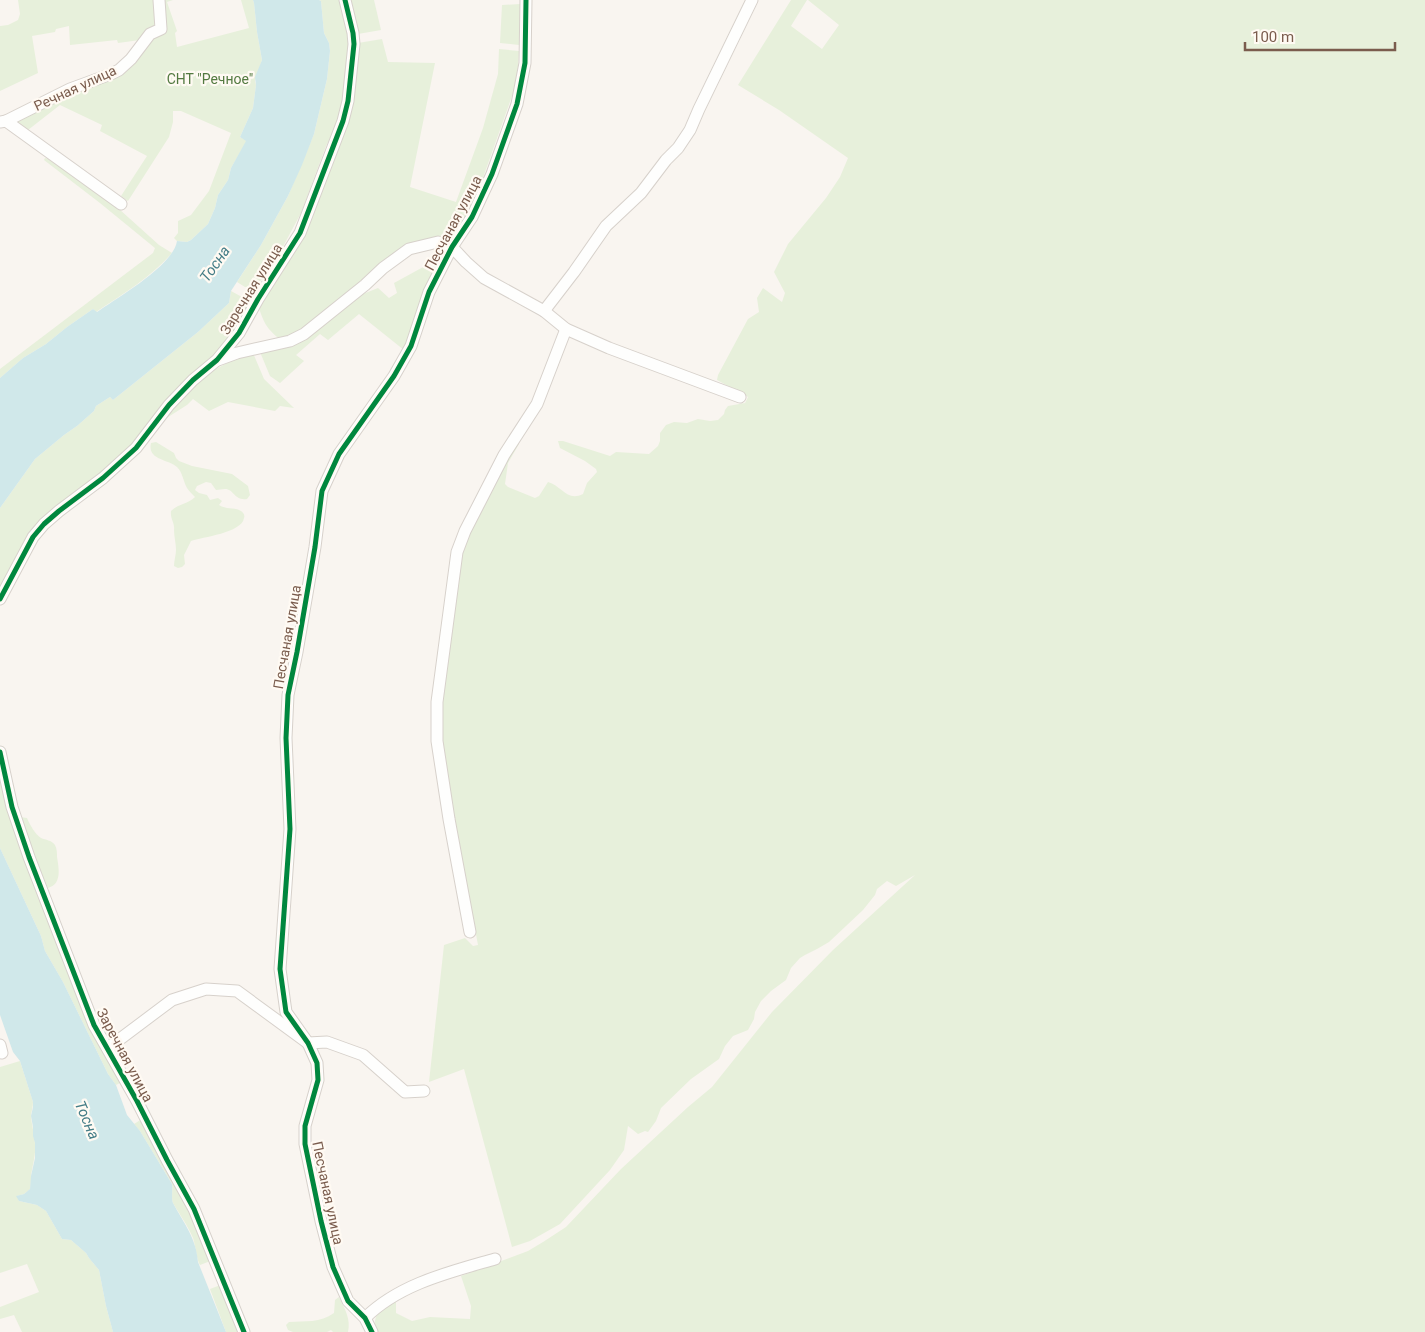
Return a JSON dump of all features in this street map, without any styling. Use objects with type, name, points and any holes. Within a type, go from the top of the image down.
[{"type":"street","name":"Речная улица","points":[[3,121],[70,89],[119,70],[131,59],[150,34],[161,29],[159,0]]},
{"type":"street","name":"Заречная улица","points":[[0,600],[33,537],[44,524],[110,472],[136,448],[169,404],[217,360],[239,333],[258,298],[300,233],[348,101],[354,44],[345,0]]},
{"type":"street","name":"Песчаная улица","points":[[371,1332],[365,1318],[348,1301],[333,1267],[321,1222],[305,1144],[305,1126],[318,1080],[317,1063],[308,1043],[286,1012],[280,969],[290,829],[286,738],[288,695],[315,547],[322,491],[338,454],[394,376],[411,346],[429,292],[452,247],[472,217],[492,174],[517,104],[525,63],[526,0]]},
{"type":"street","points":[[544,311],[606,226],[642,192],[666,160],[678,148],[686,136],[752,0]]},
{"type":"street","points":[[3,121],[122,204]]},
{"type":"street","points":[[217,360],[290,341],[304,334],[365,285],[383,268],[409,249],[438,242],[452,247],[484,278],[544,311],[566,329],[609,348],[740,397]]},
{"type":"street","points":[[470,932],[449,819],[436,724],[437,702],[457,552],[469,523],[504,455],[538,404],[566,329]]},
{"type":"street","name":"Заречная улица","points":[[0,752],[12,808],[94,1025],[194,1209],[244,1332]]},
{"type":"street","points":[[108,1048],[172,1000],[206,989],[237,991],[308,1043],[327,1042],[364,1054],[405,1092],[424,1092]]},
{"type":"street","points":[[365,1318],[380,1304],[394,1295],[422,1282],[495,1258]]},
{"type":"green space","name":"СНТ \"Речное\"","points":[[18,0],[173,0],[167,2],[177,31],[175,33],[177,47],[249,28],[241,0],[253,0],[262,60],[255,81],[253,108],[240,137],[247,141],[231,168],[228,180],[218,195],[208,224],[191,240],[187,242],[177,241],[174,238],[178,233],[178,221],[191,215],[209,191],[231,133],[181,111],[173,111],[173,122],[169,137],[128,201],[121,196],[147,156],[100,131],[102,125],[60,105],[28,130],[8,115],[113,67],[125,58],[140,40],[118,43],[117,40],[70,45],[69,26],[56,29],[55,32],[32,36],[38,73],[0,91],[0,26],[8,25],[18,20],[20,14]]},
{"type":"green space","points":[[319,0],[340,0],[349,32],[346,80],[338,123],[326,146],[301,213],[271,269],[254,288],[245,287],[237,282],[261,245],[288,196],[314,134],[327,79],[330,51],[329,43],[324,33],[321,1]]},
{"type":"green space","points":[[347,0],[374,0],[381,30],[358,34]]},
{"type":"green space","points":[[791,0],[807,0],[791,26],[822,49],[839,25],[808,0],[1425,0],[1425,1332],[375,1332],[375,1320],[379,1311],[396,1298],[396,1313],[412,1321],[430,1317],[470,1319],[471,1306],[461,1276],[528,1251],[566,1227],[621,1169],[712,1087],[772,1012],[833,950],[915,875],[896,886],[887,881],[877,889],[875,895],[863,910],[829,942],[800,958],[791,968],[786,980],[761,1001],[748,1030],[733,1036],[725,1046],[719,1059],[691,1079],[661,1108],[656,1121],[648,1132],[645,1131],[638,1134],[628,1126],[624,1150],[610,1170],[560,1224],[530,1241],[512,1247],[464,1069],[429,1082],[444,945],[465,938],[473,946],[478,945],[440,741],[439,702],[460,555],[500,463],[519,439],[519,444],[508,463],[505,484],[508,487],[535,498],[539,496],[548,482],[569,495],[577,496],[583,494],[587,483],[597,472],[596,469],[560,448],[558,441],[610,456],[616,452],[649,454],[658,446],[660,433],[666,425],[674,422],[687,423],[698,419],[718,420],[728,406],[745,403],[748,397],[717,380],[718,375],[748,319],[759,312],[757,298],[763,288],[782,302],[785,293],[774,272],[788,244],[826,198],[840,177],[848,158],[779,110],[738,85]]},
{"type":"green space","points":[[520,4],[521,40],[519,45],[500,43],[502,5]]},
{"type":"green space","points":[[382,39],[388,62],[435,63],[410,187],[456,202],[483,128],[498,74],[499,49],[519,51],[517,82],[474,203],[460,225],[448,237],[433,242],[413,245],[302,330],[281,340],[267,326],[259,308],[332,155],[358,43]]},
{"type":"green space","points":[[45,158],[119,209],[159,245],[172,253],[136,285],[96,312],[93,309],[46,344],[23,358],[0,378],[0,369],[153,253],[155,248],[44,160]]},
{"type":"green space","points":[[436,260],[438,264],[404,350],[359,314],[328,340],[320,334],[296,355],[304,361],[280,383],[270,376],[260,352],[285,346],[358,296],[378,288],[389,298],[397,293],[394,283]]},
{"type":"green space","points":[[231,291],[242,297],[248,308],[233,333],[214,358],[129,451],[51,513],[0,593],[0,508],[35,459],[77,426],[94,411],[96,406],[110,397],[113,400],[198,332],[229,303]]},
{"type":"green space","points":[[253,353],[264,379],[294,408],[280,406],[275,411],[228,402],[209,411],[193,399],[165,419],[184,396],[203,378],[225,364]]},
{"type":"green space","points":[[156,442],[174,453],[179,461],[192,466],[232,474],[248,486],[250,495],[247,499],[239,498],[228,490],[216,490],[211,483],[206,482],[197,486],[195,490],[199,493],[207,495],[210,500],[218,498],[222,501],[219,505],[239,510],[244,514],[244,517],[242,523],[229,531],[191,541],[184,555],[185,564],[178,568],[174,566],[176,547],[171,511],[195,497],[187,488],[177,467],[152,453],[151,443]]},
{"type":"green space","points":[[0,772],[122,1082],[116,1085],[108,1074],[63,982],[45,951],[41,936],[0,848]]},
{"type":"green space","points":[[20,817],[27,818],[41,838],[52,842],[56,846],[58,880],[48,888],[29,844]]},
{"type":"green space","points":[[20,1061],[33,1102],[31,1117],[35,1149],[30,1189],[24,1194],[17,1196],[19,1201],[37,1205],[46,1211],[62,1239],[71,1240],[86,1253],[99,1270],[113,1332],[22,1332],[14,1315],[0,1319],[0,1307],[39,1292],[27,1264],[0,1273],[0,1067]]},
{"type":"green space","points":[[142,1119],[178,1185],[213,1260],[200,1265],[193,1238],[173,1203],[172,1184],[134,1124]]},
{"type":"green space","points":[[223,1284],[241,1332],[226,1332],[210,1289]]},
{"type":"green space","points":[[339,1297],[348,1318],[348,1332],[333,1332],[331,1330],[327,1332],[293,1332],[288,1330],[286,1325],[289,1322],[318,1320],[334,1313],[335,1300]]},
{"type":"water","name":"Тосна","points":[[253,0],[321,1],[324,33],[329,43],[327,79],[314,134],[288,196],[261,245],[231,291],[229,303],[198,332],[113,400],[110,397],[96,406],[94,411],[77,426],[35,459],[0,508],[0,378],[23,358],[46,344],[93,309],[97,312],[130,290],[166,260],[174,250],[177,241],[187,242],[191,240],[208,224],[218,195],[228,180],[231,168],[246,141],[240,137],[253,108],[256,85],[255,77],[262,60]]},
{"type":"water","name":"Тосна","points":[[0,848],[41,936],[45,951],[63,982],[108,1074],[116,1085],[127,1115],[140,1131],[172,1184],[173,1203],[195,1245],[198,1262],[226,1332],[113,1332],[99,1270],[86,1253],[71,1240],[62,1239],[46,1211],[37,1205],[19,1201],[16,1196],[24,1194],[30,1189],[35,1158],[35,1143],[31,1116],[33,1102],[20,1061],[13,1052],[0,1015]]},
{"type":"cycle path","points":[[0,599],[33,537],[44,524],[103,478],[136,448],[169,405],[193,380],[217,360],[239,333],[300,233],[343,121],[348,101],[354,44],[345,0]]},
{"type":"cycle path","points":[[372,1332],[365,1318],[348,1301],[333,1267],[321,1221],[305,1144],[305,1126],[318,1080],[317,1063],[308,1043],[286,1012],[280,969],[290,829],[286,738],[288,695],[315,547],[322,491],[339,454],[394,376],[411,346],[429,292],[452,247],[472,217],[492,174],[517,104],[525,63],[526,0]]},
{"type":"cycle path","points":[[0,752],[12,807],[29,857],[94,1025],[194,1209],[244,1332]]}]
